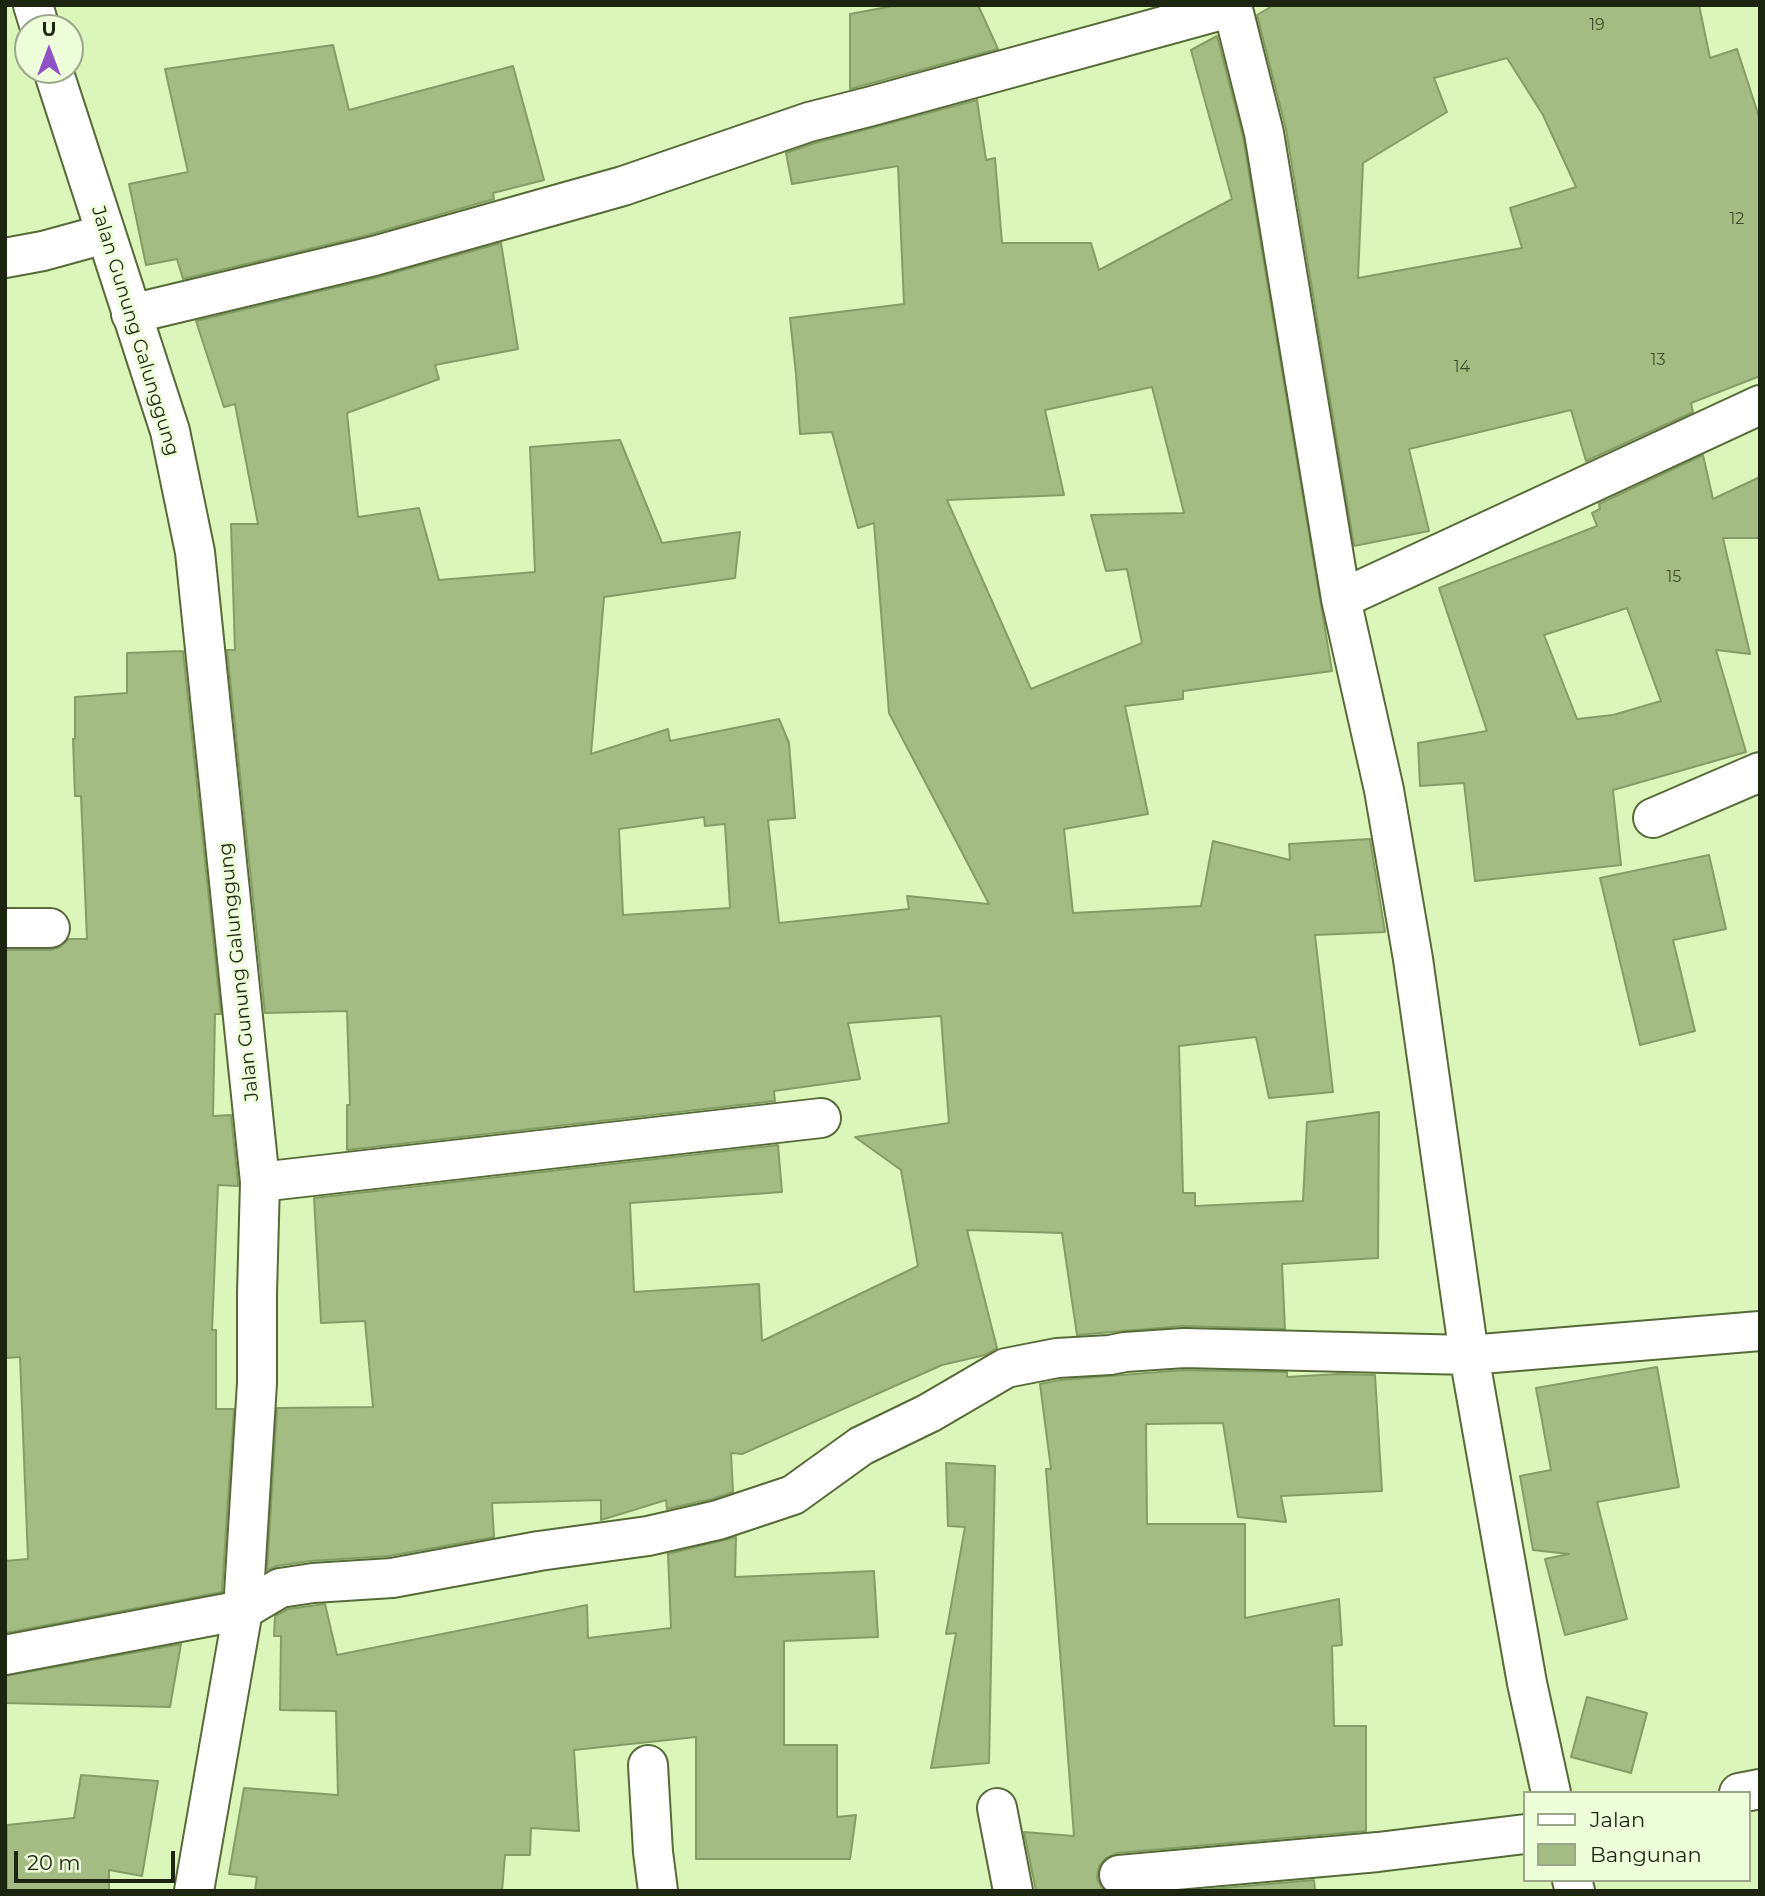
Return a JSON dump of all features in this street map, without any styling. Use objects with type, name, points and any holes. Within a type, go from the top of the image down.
[{"type":"street","points":[[131,314],[427,241],[623,186],[808,122],[1232,6],[1264,133],[1341,599],[1384,790],[1413,959],[1469,1354],[1527,1683],[1551,1791]]},
{"type":"street","name":"Jalan Gunung Galunggung","points":[[57,84],[170,430],[195,552],[260,1182],[257,1383],[243,1610],[194,1891]]},
{"type":"street","points":[[5,258],[105,234]]},
{"type":"street","points":[[1341,599],[1760,405]]},
{"type":"street","points":[[1653,818],[1760,772]]},
{"type":"street","points":[[5,928],[50,928]]},
{"type":"street","points":[[260,1182],[821,1118]]},
{"type":"street","points":[[5,1655],[243,1610],[280,1588],[392,1578],[539,1551],[648,1536],[718,1520],[793,1495],[861,1446],[929,1413],[1006,1368],[1057,1358],[1184,1348],[1469,1354],[1760,1331]]},
{"type":"street","points":[[648,1765],[658,1891]]},
{"type":"street","points":[[998,1808],[1013,1891]]},
{"type":"street","points":[[1119,1875],[1378,1852],[1524,1834]]},
{"type":"building","points":[[898,5],[978,5],[998,49],[850,89],[850,14]]},
{"type":"building","points":[[1274,5],[1699,5],[1710,58],[1737,49],[1760,120],[1760,376],[1691,403],[1693,412],[1586,461],[1571,410],[1409,449],[1429,531],[1354,546],[1286,129],[1257,15]],"holes":[[[1507,58],[1543,115],[1576,187],[1510,208],[1522,248],[1358,278],[1363,163],[1447,112],[1434,78]]]},
{"type":"building","points":[[1217,36],[1243,137],[1332,671],[1183,691],[1183,699],[1125,706],[1148,814],[1064,829],[1073,913],[1201,906],[1213,841],[1290,860],[1289,844],[1370,839],[1385,932],[1315,935],[1333,1092],[1269,1098],[1256,1037],[1179,1046],[1183,1193],[1195,1193],[1195,1206],[1303,1201],[1307,1122],[1379,1112],[1378,1258],[1282,1264],[1285,1329],[1183,1326],[1077,1335],[1062,1233],[967,1230],[997,1348],[985,1355],[942,1365],[742,1454],[731,1453],[733,1492],[667,1509],[666,1500],[601,1520],[601,1500],[492,1503],[494,1537],[389,1556],[310,1561],[267,1570],[277,1408],[373,1407],[365,1321],[321,1323],[314,1198],[778,1145],[782,1192],[630,1203],[634,1292],[759,1284],[762,1341],[918,1266],[901,1170],[855,1137],[949,1123],[941,1016],[848,1023],[860,1079],[774,1091],[775,1101],[347,1150],[347,1105],[350,1105],[347,1011],[265,1013],[227,650],[235,650],[231,524],[258,524],[235,404],[224,407],[196,321],[379,277],[501,243],[518,349],[435,365],[439,379],[347,413],[358,517],[419,508],[439,580],[535,572],[530,447],[620,440],[662,543],[740,532],[735,578],[604,597],[591,754],[668,729],[670,741],[779,719],[789,743],[795,818],[768,820],[779,923],[909,909],[907,896],[989,904],[889,713],[874,523],[858,528],[832,432],[800,434],[790,318],[904,304],[898,166],[792,184],[786,153],[977,100],[986,160],[995,158],[1002,243],[1091,243],[1099,270],[1232,199],[1191,50]],"holes":[[[1152,387],[1184,513],[1091,515],[1106,571],[1127,569],[1142,643],[1031,689],[947,500],[1064,495],[1045,410]],[[704,817],[705,826],[725,824],[730,908],[623,915],[619,829]]]},
{"type":"building","points":[[333,45],[349,110],[513,66],[544,180],[493,193],[494,199],[368,235],[183,279],[177,259],[146,265],[129,184],[188,172],[165,69]]},
{"type":"building","points":[[1703,455],[1713,499],[1760,477],[1760,538],[1723,538],[1750,654],[1716,650],[1746,752],[1613,790],[1621,865],[1475,881],[1464,783],[1420,786],[1418,743],[1487,731],[1439,588],[1597,526],[1592,513],[1600,509],[1599,504]],"holes":[[[1627,608],[1661,701],[1613,715],[1577,719],[1544,635]]]},
{"type":"building","points":[[183,651],[221,1014],[215,1014],[213,1116],[231,1115],[238,1183],[238,1186],[218,1185],[212,1330],[216,1330],[216,1409],[234,1409],[222,1592],[5,1633],[5,1561],[28,1559],[20,1357],[5,1358],[5,950],[50,950],[60,947],[69,939],[87,939],[81,796],[75,796],[75,697],[127,693],[127,653]]},
{"type":"building","points":[[1709,855],[1726,929],[1673,940],[1695,1031],[1640,1045],[1600,878]]},
{"type":"building","points":[[1657,1367],[1679,1487],[1597,1502],[1627,1619],[1565,1635],[1545,1559],[1569,1554],[1533,1550],[1520,1476],[1551,1470],[1536,1388]]},
{"type":"building","points":[[1184,1370],[1287,1372],[1287,1377],[1375,1375],[1382,1491],[1281,1496],[1286,1522],[1238,1517],[1223,1423],[1146,1424],[1147,1524],[1245,1524],[1245,1618],[1339,1599],[1342,1645],[1332,1646],[1334,1726],[1366,1726],[1366,1831],[1117,1853],[1106,1858],[1099,1866],[1097,1878],[1105,1891],[1036,1891],[1024,1832],[1074,1836],[1046,1469],[1051,1469],[1040,1384]]},
{"type":"building","points":[[946,1463],[995,1466],[989,1763],[931,1768],[956,1633],[946,1634],[965,1527],[948,1526]]},
{"type":"building","points":[[736,1537],[735,1577],[874,1571],[878,1637],[784,1641],[784,1745],[837,1745],[837,1817],[856,1815],[850,1859],[696,1859],[696,1737],[574,1750],[579,1831],[531,1828],[530,1855],[505,1855],[502,1891],[255,1891],[257,1877],[229,1874],[244,1788],[338,1795],[336,1711],[280,1710],[281,1636],[274,1636],[275,1616],[288,1609],[325,1604],[337,1655],[587,1605],[588,1638],[671,1628],[668,1554]]},
{"type":"building","points":[[181,1644],[170,1707],[5,1703],[5,1676]]},
{"type":"building","points":[[1587,1697],[1647,1713],[1631,1773],[1571,1757]]},
{"type":"building","points":[[81,1775],[158,1781],[142,1876],[109,1870],[109,1891],[7,1891],[7,1825],[74,1818]]},
{"type":"building","points":[[1314,1880],[1315,1891],[1189,1891]]}]
